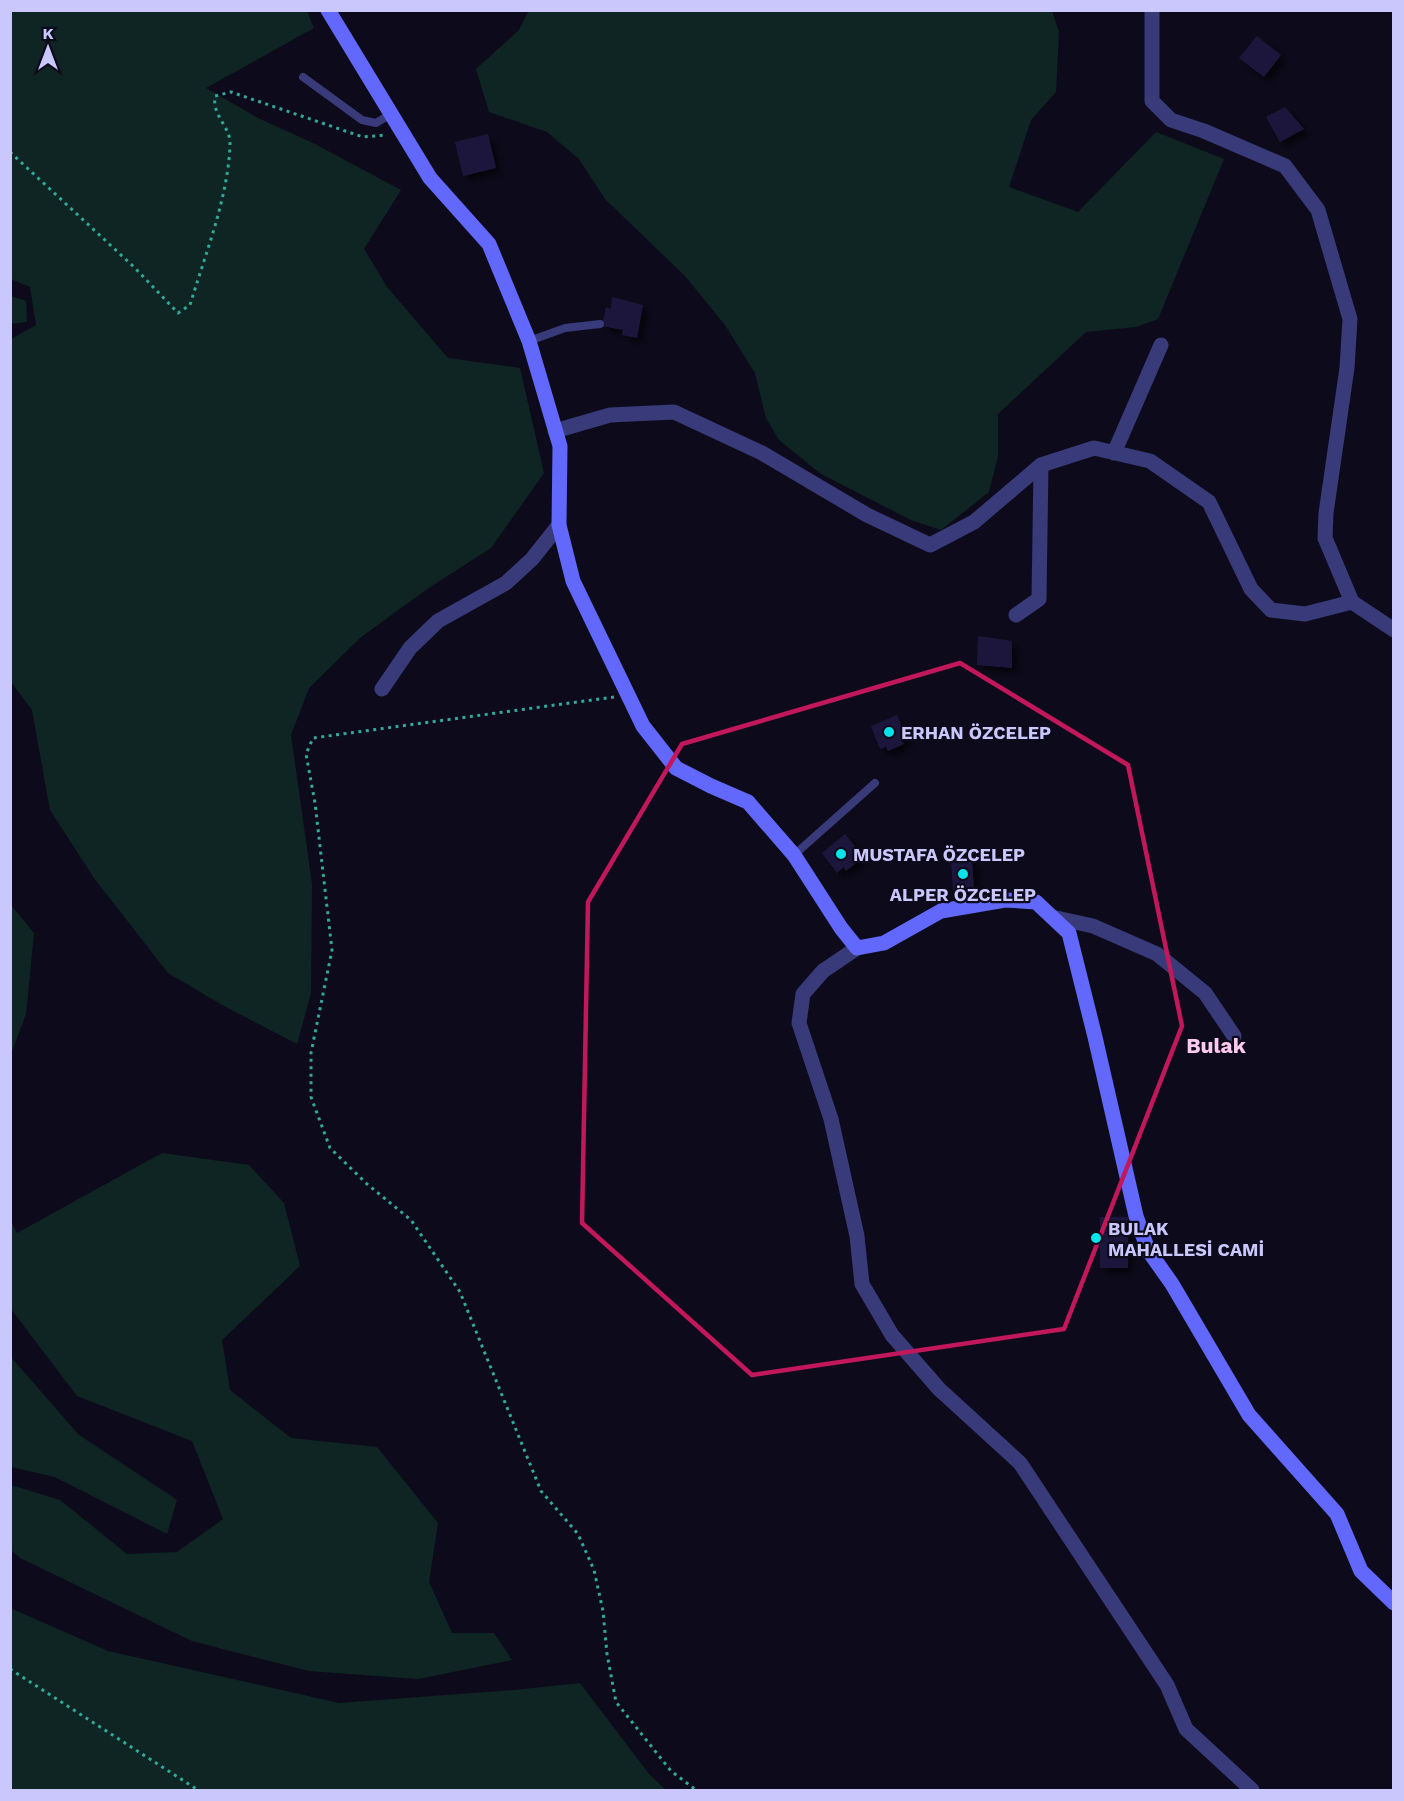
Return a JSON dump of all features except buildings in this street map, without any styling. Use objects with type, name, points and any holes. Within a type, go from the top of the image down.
[{"type":"street","points":[[328,10],[430,178],[489,244],[529,341],[560,446],[559,525],[573,581],[643,726],[675,768],[748,802],[794,855],[841,928],[857,948]]},
{"type":"street","points":[[1152,10],[1152,101],[1171,120],[1204,131],[1285,166],[1318,210],[1350,319],[1347,368],[1326,513],[1325,538],[1352,602],[1394,630]]},
{"type":"street","points":[[1114,453],[1161,345]]},
{"type":"street","points":[[555,431],[610,415],[674,412],[762,453],[867,515],[930,545],[974,522],[1041,465],[1094,448],[1150,461],[1209,501],[1251,589],[1271,610],[1305,614],[1352,602]]},
{"type":"street","points":[[1016,615],[1039,599],[1041,465]]},
{"type":"street","points":[[382,689],[410,648],[438,621],[506,583],[532,559],[559,525]]},
{"type":"street","points":[[1252,1791],[1185,1729],[1167,1685],[1020,1463],[939,1389],[892,1335],[862,1284],[857,1236],[831,1119],[798,1023],[803,994],[823,971],[857,948],[884,943],[941,911],[1005,900],[1036,902],[1069,933],[1136,1216],[1148,1250],[1172,1284],[1249,1415],[1336,1514],[1361,1571],[1394,1604]]},
{"type":"street","points":[[1052,917],[1093,926],[1157,954],[1205,993],[1234,1036]]},
{"type":"lane","points":[[303,77],[362,120],[376,123],[390,114]]},
{"type":"lane","points":[[529,341],[565,328],[600,324]]},
{"type":"lane","points":[[794,855],[875,783]]},
{"type":"path","points":[[10,152],[134,267],[178,313],[190,305],[225,187],[230,140],[214,107],[215,96],[231,92],[363,137],[402,132]]},
{"type":"path","points":[[628,695],[313,738],[306,754],[315,803],[332,950],[311,1053],[311,1097],[330,1148],[367,1184],[411,1220],[460,1292],[541,1491],[578,1534],[594,1570],[603,1611],[607,1654],[616,1702],[671,1771],[696,1791]]},
{"type":"path","points":[[10,1669],[198,1791]]},
{"type":"highlighted area","points":[[960,663],[1128,765],[1182,1026],[1064,1329],[752,1375],[582,1223],[588,902],[682,744]]},
{"type":"green space","points":[[11,10],[307,11],[314,28],[206,88],[258,118],[313,143],[401,190],[364,249],[387,287],[448,358],[520,368],[544,473],[491,548],[427,589],[360,638],[309,688],[291,735],[312,884],[311,993],[297,1044],[222,1005],[168,973],[94,878],[50,810],[32,710],[11,682],[11,339],[36,325],[30,287],[11,279]]},
{"type":"green space","points":[[529,10],[1052,11],[1059,32],[1056,92],[1031,120],[1009,187],[1078,212],[1156,132],[1224,159],[1158,319],[1136,327],[1086,332],[998,414],[998,456],[989,492],[941,530],[911,520],[821,474],[779,440],[766,418],[755,373],[725,325],[685,276],[605,199],[579,159],[547,132],[489,112],[476,69],[519,30]]},
{"type":"green space","points":[[11,296],[26,301],[27,322],[11,324]]},
{"type":"green space","points":[[11,905],[34,933],[26,1014],[11,1054]]},
{"type":"green space","points":[[162,1153],[249,1165],[284,1203],[300,1266],[222,1340],[230,1390],[291,1438],[377,1447],[438,1523],[429,1582],[452,1633],[494,1633],[512,1660],[418,1679],[309,1671],[192,1641],[20,1558],[11,1550],[11,1485],[60,1500],[127,1554],[177,1552],[223,1519],[192,1441],[77,1396],[11,1309],[11,1221],[17,1233]]},
{"type":"green space","points":[[10,1356],[79,1435],[177,1500],[167,1534],[55,1477],[11,1467]]},
{"type":"green space","points":[[10,1608],[108,1651],[339,1703],[580,1683],[649,1774],[666,1790],[11,1790]]},
{"type":"place","name":"ERHAN ÖZCELEP","points":[[889,732]]},
{"type":"place","name":"MUSTAFA ÖZCELEP","points":[[841,854]]},
{"type":"place","name":"ALPER ÖZCELEP","points":[[963,874]]},
{"type":"place","name":"BULAK MAHALLESİ CAMİ","points":[[1096,1238]]},
{"type":"district","name":"Bulak","points":[[1216,1045]]}]
